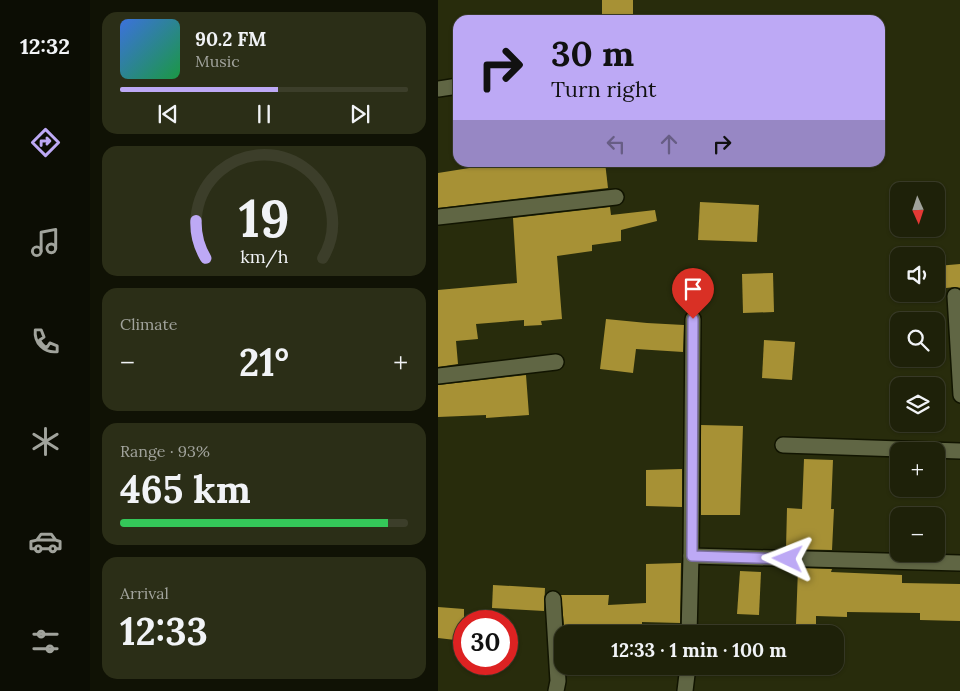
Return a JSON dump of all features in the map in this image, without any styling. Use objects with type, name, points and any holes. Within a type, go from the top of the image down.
[{"type":"street","points":[[438,89],[453,87]]},
{"type":"street","points":[[438,217],[616,197]]},
{"type":"street","points":[[955,296],[960,396]]},
{"type":"street","points":[[689,625],[692,556],[693,319]]},
{"type":"street","points":[[438,376],[556,362]]},
{"type":"street","points":[[782,445],[960,450]]},
{"type":"street","points":[[692,556],[960,563]]},
{"type":"street","points":[[552,599],[558,682],[556,691]]},
{"type":"street","points":[[685,691],[687,675]]},
{"type":"building","points":[[602,0],[633,0],[633,15],[602,15]]},
{"type":"building","points":[[476,167],[606,167],[608,188],[438,208],[438,173]]},
{"type":"building","points":[[700,202],[759,205],[757,242],[698,240]]},
{"type":"building","points":[[610,207],[611,215],[655,210],[657,221],[621,230],[621,241],[592,245],[592,251],[557,256],[562,319],[541,321],[542,325],[524,326],[524,320],[476,324],[478,339],[456,341],[458,364],[438,367],[438,290],[517,283],[513,218]]},
{"type":"building","points":[[961,264],[961,288],[945,288],[945,265]]},
{"type":"building","points":[[773,273],[774,312],[743,313],[742,274]]},
{"type":"building","points":[[606,319],[684,325],[683,352],[636,349],[633,373],[600,369]]},
{"type":"building","points":[[764,340],[795,342],[792,380],[762,378]]},
{"type":"building","points":[[526,375],[529,415],[486,418],[486,415],[438,417],[438,385]]},
{"type":"building","points":[[701,425],[743,426],[740,515],[701,515]]},
{"type":"building","points":[[804,459],[833,460],[831,509],[834,509],[832,550],[786,549],[787,508],[802,509]]},
{"type":"building","points":[[682,469],[682,507],[646,506],[646,470]]},
{"type":"building","points":[[681,563],[680,623],[642,622],[642,625],[564,625],[561,595],[609,595],[608,605],[646,603],[646,564]]},
{"type":"building","points":[[798,568],[832,569],[831,572],[902,575],[902,583],[961,584],[961,621],[920,620],[920,613],[847,612],[847,617],[816,616],[816,625],[796,624]]},
{"type":"building","points":[[740,571],[761,572],[759,615],[737,614]]},
{"type":"building","points":[[493,585],[545,588],[544,611],[492,608]]},
{"type":"building","points":[[438,607],[464,609],[453,610],[453,640],[438,638]]},
{"type":"route","points":[[693,319],[692,556],[788,559]]}]
